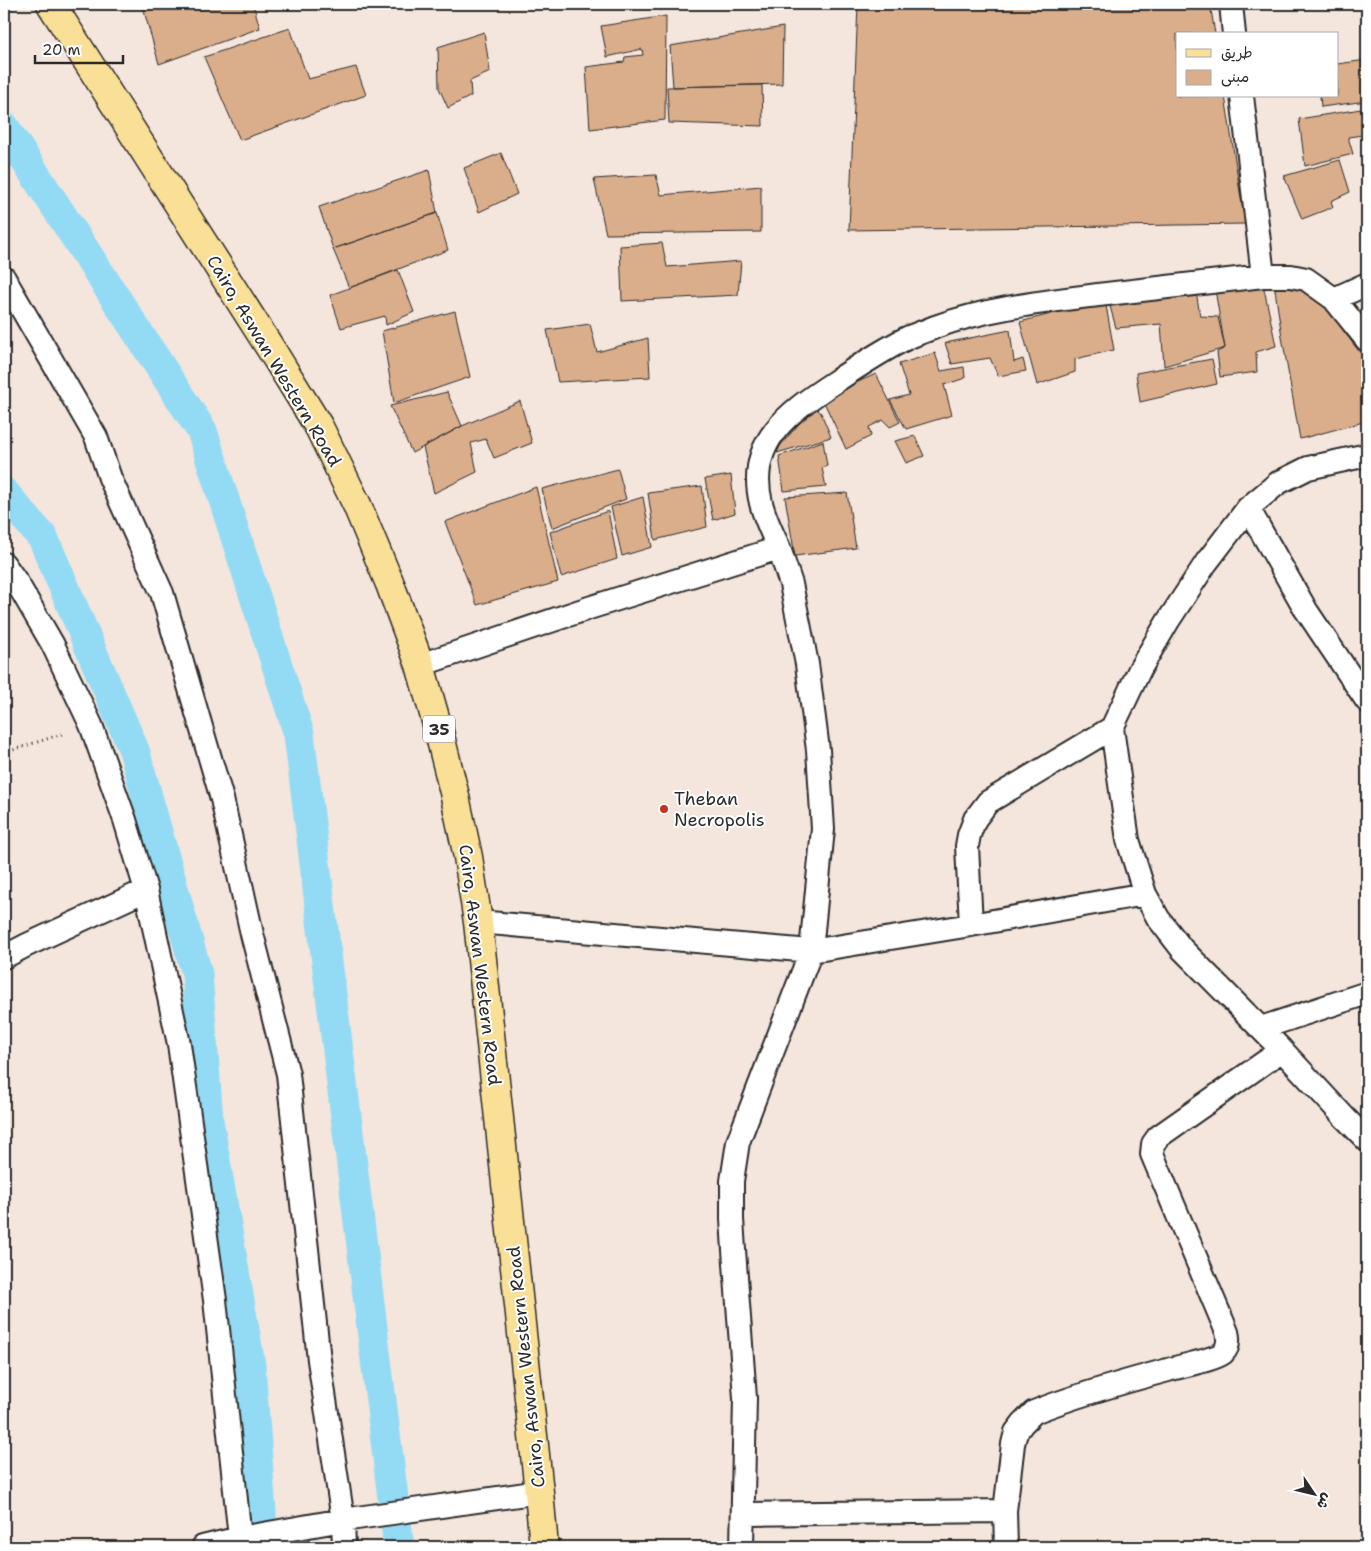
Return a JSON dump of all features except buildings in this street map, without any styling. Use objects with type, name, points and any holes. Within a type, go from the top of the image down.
[{"type":"main road","name":"Cairo, Aswan Western Road","points":[[51,4],[269,346],[319,428],[357,505],[390,584],[420,665],[454,792],[468,857],[478,922],[540,1492],[544,1547]]},
{"type":"street","points":[[1231,4],[1234,32]]},
{"type":"street","points":[[1242,98],[1263,276]]},
{"type":"street","points":[[742,1547],[745,1398],[733,1234],[732,1181],[738,1142],[811,950],[823,829],[818,750],[807,664],[791,584],[779,548],[760,502],[760,463],[771,436],[800,405],[854,369],[908,338],[962,318],[1025,304],[1263,276],[1291,276],[1306,279],[1334,299],[1367,340]]},
{"type":"street","points":[[4,278],[96,437],[110,478],[162,593],[222,799],[252,934],[288,1074],[319,1360],[343,1520],[344,1547]]},
{"type":"street","points":[[1334,299],[1367,284]]},
{"type":"street","points":[[1367,455],[1308,468],[1278,483],[1248,508],[1206,563],[1168,621],[1140,668],[1112,728],[1128,840],[1144,894],[1158,918],[1182,949],[1261,1028],[1367,1140]]},
{"type":"street","points":[[1248,508],[1306,610],[1367,701]]},
{"type":"street","points":[[420,665],[589,608],[779,548]]},
{"type":"street","points":[[4,564],[54,645],[92,725],[125,820],[146,890],[180,1044],[215,1300],[241,1541]]},
{"type":"street","points":[[971,925],[967,846],[971,827],[981,811],[988,802],[1112,728]]},
{"type":"street","points":[[4,957],[27,944],[146,890]]},
{"type":"street","points":[[478,922],[811,950],[971,925],[1144,894]]},
{"type":"street","points":[[1261,1028],[1367,993]]},
{"type":"street","points":[[1006,1547],[1005,1511],[1014,1438],[1016,1432],[1034,1412],[1142,1377],[1210,1358],[1226,1350],[1229,1339],[1227,1332],[1152,1154],[1152,1148],[1158,1137],[1282,1050]]},
{"type":"street","points":[[203,1547],[343,1520],[540,1492]]},
{"type":"street","points":[[742,1514],[1005,1511]]},
{"type":"path","points":[[4,753],[92,725]]},
{"type":"waterway","points":[[4,127],[202,431],[299,734],[399,1547]]},
{"type":"waterway","points":[[4,493],[43,538],[134,750],[197,974],[208,1120],[250,1365],[261,1513],[261,1547]]},
{"type":"place","name":"Theban Necropolis","points":[[664,809]]}]
